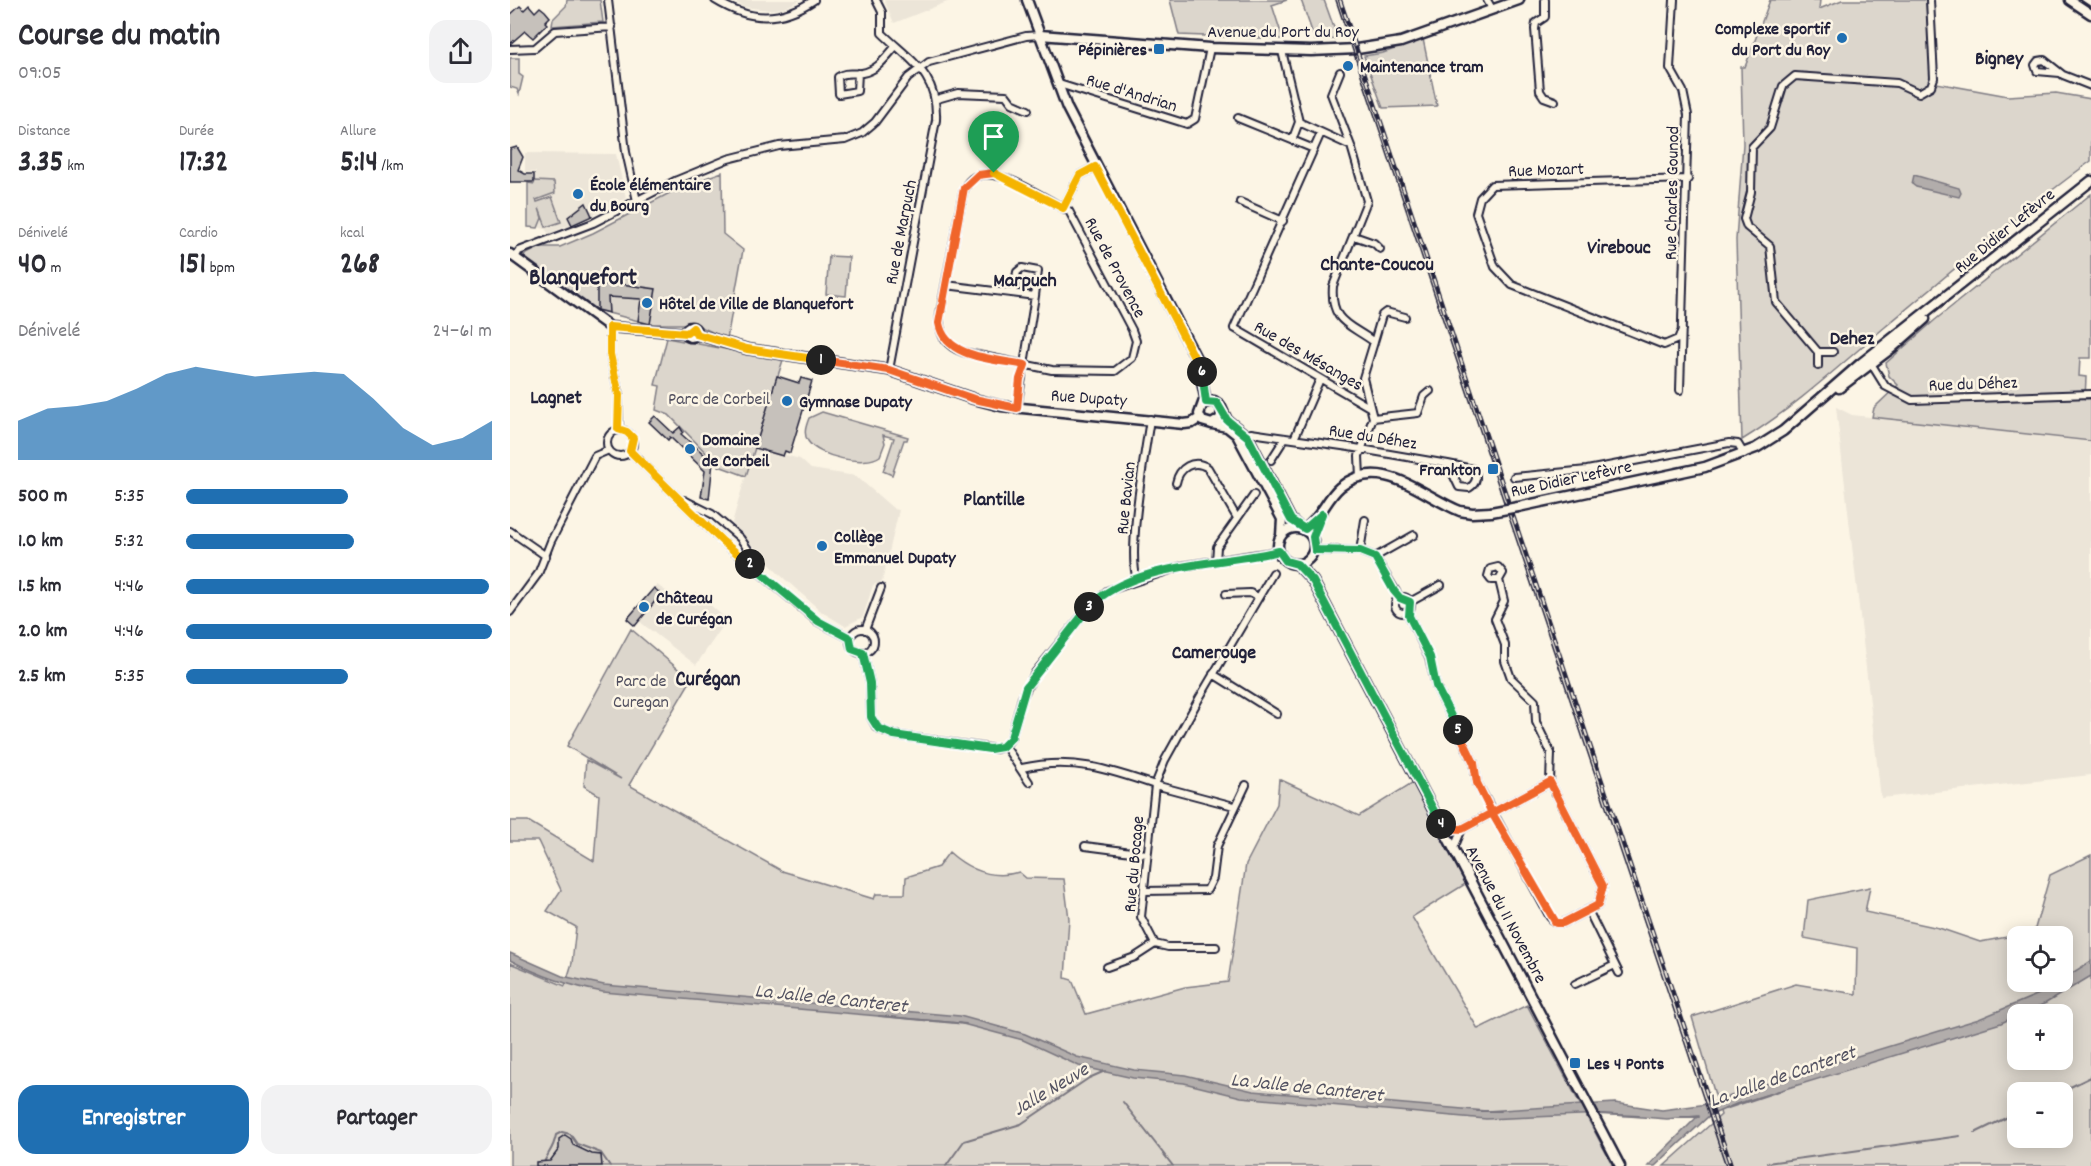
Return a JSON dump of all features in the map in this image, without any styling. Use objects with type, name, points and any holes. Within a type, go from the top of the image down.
[{"type":"main road","points":[[1027,0],[1059,84],[1095,167],[1198,362],[1206,402]]},
{"type":"main road","name":"Avenue du Port du Roy","points":[[1040,35],[1210,48],[1282,51],[1352,50],[1386,45],[1519,0]]},
{"type":"main road","points":[[2070,0],[2091,14]]},
{"type":"main road","name":"Rue Didier Lefèvre","points":[[1313,537],[1332,495],[1341,487],[1360,477],[1390,476],[1460,511],[1491,512],[1705,467],[1744,454],[1783,431],[1830,393],[1872,364],[1938,305],[2091,181]]},
{"type":"main road","points":[[512,256],[610,327]]},
{"type":"main road","name":"Rue Didier Lefèvre","points":[[1830,393],[1851,371],[1938,305]]},
{"type":"main road","name":"Rue Dupaty","points":[[610,327],[691,333],[747,349],[889,370],[974,399],[1017,408],[1189,424],[1200,418]]},
{"type":"main road","points":[[1206,402],[1217,403],[1222,412],[1248,437],[1291,520],[1313,537],[1312,554],[1297,564],[1286,561],[1279,551],[1282,519],[1237,435],[1227,427],[1212,424],[1200,418],[1199,410],[1206,402]]},
{"type":"main road","points":[[1212,424],[1220,419],[1222,412]]},
{"type":"main road","name":"Rue Didier Lefèvre","points":[[1302,528],[1322,514]]},
{"type":"main road","points":[[1281,536],[1289,528],[1302,528]]},
{"type":"main road","name":"Avenue du 11 Novembre","points":[[1312,554],[1313,581]]},
{"type":"main road","name":"Avenue du 11 Novembre","points":[[1297,564],[1313,581],[1620,1166]]},
{"type":"street","points":[[608,0],[626,152],[637,201]]},
{"type":"street","points":[[715,0],[740,14],[766,18],[786,15],[814,0]]},
{"type":"street","points":[[876,0],[882,12],[882,33],[927,75],[937,99],[958,93],[1006,95],[1012,103],[1029,110]]},
{"type":"street","points":[[1487,0],[1492,9]]},
{"type":"street","points":[[1545,0],[1545,17],[1536,23],[1535,29],[1540,91],[1544,98],[1555,101]]},
{"type":"street","name":"Rue Charles Gounod","points":[[1674,0],[1670,68],[1683,91],[1688,115],[1688,179],[1680,390]]},
{"type":"street","points":[[1818,366],[1818,352],[1776,302],[1770,246],[1747,227],[1744,219],[1751,192],[1753,143],[1770,128],[1783,86],[1795,76],[1897,82],[1919,93],[1931,86],[1934,78],[1930,0]]},
{"type":"street","points":[[510,49],[535,48],[555,32],[612,27]]},
{"type":"street","points":[[512,256],[519,251],[584,227],[690,174],[728,159],[779,146],[845,140],[862,133],[875,122],[909,78],[930,62],[1026,36],[1040,35]]},
{"type":"street","points":[[858,73],[876,68],[896,46]]},
{"type":"street","name":"Rue d'Andrian","points":[[1059,84],[1187,124],[1196,119],[1210,48]]},
{"type":"street","points":[[1282,51],[1299,122],[1293,138]]},
{"type":"street","points":[[1340,72],[1331,94],[1351,146],[1367,201],[1333,286],[1332,298],[1341,320],[1350,329],[1374,342]]},
{"type":"street","points":[[2060,72],[2091,86]]},
{"type":"street","name":"Rue de Marpuch","points":[[889,370],[936,120],[937,99]]},
{"type":"street","points":[[1239,118],[1314,148]]},
{"type":"street","points":[[1299,122],[1351,146]]},
{"type":"street","points":[[1240,202],[1283,221],[1321,133]]},
{"type":"street","name":"Rue de Provence","points":[[1025,365],[1052,370],[1114,371],[1126,365],[1136,349],[1132,330],[1069,211],[1063,208],[1080,175],[1095,167]]},
{"type":"street","points":[[1025,365],[963,352],[950,346],[940,332],[939,323],[963,193],[972,179],[985,173],[994,173],[1063,208]]},
{"type":"street","name":"Rue Mozart","points":[[1682,330],[1678,339],[1664,345],[1512,285],[1495,267],[1476,213],[1480,198],[1492,185],[1688,179]]},
{"type":"street","name":"Rue des Mésanges","points":[[1283,221],[1234,328],[1369,406]]},
{"type":"street","points":[[1354,236],[1374,243],[1380,249]]},
{"type":"street","points":[[1013,293],[1017,272],[1022,268],[1038,271],[1017,408]]},
{"type":"street","points":[[946,285],[1035,296]]},
{"type":"street","points":[[1360,477],[1361,449],[1373,418],[1363,378],[1382,315],[1386,312],[1405,318]]},
{"type":"street","points":[[609,450],[608,437],[618,429],[619,395],[610,354],[610,327]]},
{"type":"street","points":[[1872,364],[1873,359],[1893,342],[1899,333]]},
{"type":"street","points":[[1818,352],[1833,352]]},
{"type":"street","name":"Rue du Déhez","points":[[1872,364],[1885,386],[1912,400],[2091,394]]},
{"type":"street","name":"Rue du Déhez","points":[[1294,439],[1320,379]]},
{"type":"street","points":[[1373,418],[1418,413],[1424,396],[1430,391]]},
{"type":"street","name":"Rue Bavian","points":[[1137,580],[1134,565],[1138,510],[1150,419]]},
{"type":"street","points":[[618,429],[627,432],[633,438],[630,451]]},
{"type":"street","name":"Rue du Déhez","points":[[1251,433],[1361,449],[1448,464],[1473,469],[1476,476],[1475,483],[1469,488],[1459,487],[1448,464]]},
{"type":"street","points":[[1271,460],[1285,438]]},
{"type":"street","points":[[1514,477],[1587,470],[1729,443],[1738,444],[1744,454]]},
{"type":"street","points":[[609,450],[619,456],[630,451]]},
{"type":"street","points":[[510,612],[531,586],[596,456],[609,450]]},
{"type":"street","points":[[630,451],[708,528],[739,555],[818,621],[850,638]]},
{"type":"street","points":[[1176,483],[1178,472],[1184,468],[1196,464],[1203,465],[1208,468],[1237,518]]},
{"type":"street","points":[[1216,561],[1216,547],[1254,495]]},
{"type":"street","points":[[680,498],[718,519],[747,546],[757,564],[770,579]]},
{"type":"street","points":[[708,528],[711,520],[718,519]]},
{"type":"street","points":[[1360,551],[1365,520]]},
{"type":"street","points":[[510,531],[546,556]]},
{"type":"street","points":[[1375,557],[1414,535]]},
{"type":"street","points":[[739,555],[747,546]]},
{"type":"street","points":[[863,653],[870,683],[871,717],[881,730],[990,749],[1005,746],[1014,732],[1026,687],[1047,657],[1098,598],[1116,587],[1182,566],[1279,551]]},
{"type":"street","points":[[1312,554],[1360,551],[1375,557],[1400,598],[1410,602]]},
{"type":"street","name":"Rue du Bocage","points":[[1155,944],[1141,916],[1155,785],[1165,760],[1213,674],[1274,573]]},
{"type":"street","points":[[1441,585],[1410,602],[1407,612],[1430,657],[1436,686],[1474,763],[1477,783],[1492,813],[1556,923],[1563,923],[1598,905],[1603,886],[1550,782],[1551,753],[1536,723],[1535,701],[1511,678],[1505,661],[1505,645],[1495,619],[1504,601],[1498,580]]},
{"type":"street","points":[[865,630],[881,588]]},
{"type":"street","points":[[1226,594],[1250,593],[1258,597]]},
{"type":"street","points":[[1400,598],[1396,608],[1402,613],[1407,612]]},
{"type":"street","points":[[858,630],[865,630],[871,633],[874,644],[870,650],[863,653],[852,649],[850,638],[858,630]]},
{"type":"street","points":[[1213,674],[1277,714]]},
{"type":"street","points":[[1005,746],[1022,768],[1029,782]]},
{"type":"street","points":[[1022,768],[1039,764],[1080,763],[1234,806]]},
{"type":"street","points":[[1443,828],[1462,829],[1550,782]]},
{"type":"street","points":[[1144,891],[1207,890],[1213,878],[1217,846],[1234,806],[1246,785]]},
{"type":"street","points":[[1454,848],[1462,829]]},
{"type":"street","points":[[1085,846],[1147,854]]},
{"type":"street","points":[[1588,910],[1619,973]]},
{"type":"street","points":[[1107,967],[1135,957],[1155,944],[1216,946]]},
{"type":"street","points":[[1575,984],[1615,965]]},
{"type":"shaded area","points":[[731,0],[801,0],[784,8],[769,10],[744,7]]},
{"type":"shaded area","points":[[884,0],[952,0],[894,23]]},
{"type":"shaded area","name":"École élémentaire du Bourg","points":[[525,153],[616,154],[626,198],[568,228],[566,226],[549,234],[545,229],[530,225],[529,182],[536,172],[525,172]]},
{"type":"shaded area","points":[[1914,175],[1959,188],[1961,193],[1959,197],[1916,187],[1912,184]]},
{"type":"shaded area","points":[[1836,407],[1852,415],[2091,441],[2091,775],[1881,798]]},
{"type":"shaded area","name":"Collège Emmanuel Dupaty","points":[[754,447],[800,459],[811,469],[856,476],[894,509],[899,510],[882,582],[873,585],[863,617],[845,626],[822,612],[778,573],[732,523]]},
{"type":"shaded area","points":[[657,585],[679,600],[696,592],[727,620],[696,665],[631,615]]},
{"type":"shaded area","points":[[510,953],[562,976],[604,985],[960,1016],[1025,1034],[1077,1057],[1134,1070],[1185,1075],[1253,1091],[1486,1111],[1615,1103],[1662,1110],[1708,1104],[1762,1085],[1979,1019],[2007,1007],[2007,1020],[1736,1104],[1709,1116],[1655,1166],[1648,1166],[1698,1116],[1667,1119],[1603,1114],[1486,1119],[1241,1097],[1184,1083],[1133,1078],[1079,1066],[1023,1040],[959,1023],[603,992],[555,980],[510,960]]},
{"type":"shaded area","points":[[2091,961],[2091,976],[2073,987],[2073,972]]},
{"type":"shaded area","points":[[2042,992],[2064,992],[2046,1003],[2015,1004]]},
{"type":"green space","points":[[567,0],[600,0],[603,22],[552,26],[553,19],[566,6]]},
{"type":"green space","points":[[1170,0],[1287,0],[1272,5],[1283,39],[1179,35]]},
{"type":"green space","points":[[1301,0],[1324,0],[1337,36],[1335,39],[1315,40]]},
{"type":"green space","points":[[1770,0],[1820,0],[1819,9],[1842,0],[1926,0],[1931,82],[2008,96],[2056,93],[2091,99],[2091,161],[1987,242],[1798,400],[1742,440],[1736,240],[1743,144],[1741,67],[1745,67]]},
{"type":"green space","points":[[1423,39],[1437,106],[1383,108],[1364,56],[1383,53]]},
{"type":"green space","points":[[510,58],[519,58],[519,74],[523,77],[519,94],[517,89],[510,87]]},
{"type":"green space","points":[[722,172],[723,234],[743,250],[727,339],[695,324],[650,324],[597,310],[523,256],[540,247],[560,247],[593,233],[683,186]]},
{"type":"green space","points":[[535,181],[554,182],[555,193],[536,200],[537,202],[552,197],[561,222],[546,227],[539,208],[542,218],[538,228],[528,227],[528,183],[534,184]]},
{"type":"green space","points":[[2091,194],[2091,358],[2080,358],[2079,376],[2086,377],[2085,399],[2091,399],[2091,441],[1872,417],[1874,408],[1898,385],[1889,376],[1886,363],[1935,320]]},
{"type":"green space","points":[[829,256],[849,257],[846,296],[826,294]]},
{"type":"green space","name":"Parc de Corbeil","points":[[667,338],[783,360],[746,476],[719,466],[669,415],[656,410],[660,386],[655,385]]},
{"type":"green space","points":[[822,412],[908,437],[904,440],[892,475],[883,471],[894,438],[883,435],[885,443],[880,456],[864,461],[831,456],[813,447],[806,438],[806,427],[809,418]]},
{"type":"green space","name":"Parc de Curegan","points":[[631,629],[691,680],[629,785],[782,871],[874,899],[876,894],[905,894],[906,877],[938,867],[949,852],[972,868],[990,874],[1019,872],[1026,878],[1064,879],[1069,919],[1065,978],[1072,980],[1086,1014],[1185,987],[1228,982],[1246,864],[1277,804],[1279,779],[1359,816],[1415,781],[1467,883],[1412,917],[1478,1029],[1527,1005],[1613,1166],[510,1166],[510,963],[565,986],[572,963],[576,927],[547,911],[561,890],[538,841],[510,841],[510,821],[528,821],[594,861],[599,795],[584,786],[586,760],[621,779],[567,746]]},
{"type":"green space","points":[[2091,855],[2091,1166],[1664,1166],[1721,1115],[1692,1017],[1796,984],[1856,994],[1857,948],[1804,938],[1808,900],[1870,887],[1865,912],[1939,928],[1980,942],[2007,937],[2007,992],[2073,992],[2073,926],[2036,926],[2050,875]]},
{"type":"building","points":[[529,5],[535,12],[540,7],[545,11],[550,17],[545,22],[547,24],[533,38],[525,31],[510,44],[510,15],[520,6],[524,10]]},
{"type":"building","points":[[517,147],[523,157],[518,170],[525,174],[534,174],[534,182],[510,182],[510,149]]},
{"type":"building","points":[[586,203],[592,216],[572,225],[568,217]]},
{"type":"building","name":"Hôtel de Ville de Blanquefort","points":[[614,283],[656,289],[650,324],[638,321],[641,299],[608,297],[609,313],[597,310],[597,286]]},
{"type":"building","name":"Gymnase Dupaty","points":[[777,376],[799,383],[801,378],[812,381],[790,453],[785,451],[783,456],[755,448]]},
{"type":"building","name":"Domaine de Corbeil","points":[[655,416],[673,433],[680,427],[683,432],[681,434],[713,462],[709,499],[701,497],[705,471],[670,437],[668,440],[649,422]]},
{"type":"building","name":"Château de Curégan","points":[[654,588],[661,594],[635,626],[627,619]]},
{"type":"building","points":[[565,1135],[571,1139],[573,1145],[592,1154],[601,1155],[602,1166],[536,1166],[536,1162],[550,1161],[559,1149],[559,1139]]},
{"type":"waterway","name":"La Jalle de Canteret","points":[[879,1016],[966,1024]]},
{"type":"waterway","name":"Jalle Neuve","points":[[946,1166],[964,1141],[1021,1124],[1089,1078],[1105,1071]]},
{"type":"waterway","points":[[2073,1086],[2091,1077]]},
{"type":"waterway","name":"La Jalle de Canteret","points":[[1725,1109],[1779,1091]]},
{"type":"waterway","points":[[1123,1102],[1173,1166]]},
{"type":"waterway","name":"La Jalle de Canteret","points":[[1477,1111],[1501,1111]]},
{"type":"waterway","name":"La Jalle de Canteret","points":[[1597,1114],[1639,1116]]},
{"type":"waterway","name":"La Jalle de Canteret","points":[[1681,1117],[1699,1117]]},
{"type":"waterway","points":[[1975,1133],[2007,1117]]},
{"type":"waterway","points":[[543,1166],[556,1135],[562,1132],[570,1134],[577,1144],[601,1153],[610,1166]]},
{"type":"waterway","points":[[1767,1163],[1960,1136]]},
{"type":"tram line","points":[[1336,0],[1726,1166]]},
{"type":"railway","points":[[1340,0],[1731,1166]]},
{"type":"place","name":"Complexe sportif du Port du Roy","points":[[1842,38]]},
{"type":"place","name":"Pépinières","points":[[1159,49]]},
{"type":"place","name":"Maintenance tram","points":[[1348,66]]},
{"type":"place","name":"École élémentaire du Bourg","points":[[578,194]]},
{"type":"place","name":"Hôtel de Ville de Blanquefort","points":[[647,303]]},
{"type":"place","name":"Gymnase Dupaty","points":[[787,401]]},
{"type":"place","name":"Domaine de Corbeil","points":[[690,449]]},
{"type":"place","name":"Frankton","points":[[1493,469]]},
{"type":"place","name":"Collège Emmanuel Dupaty","points":[[822,546]]},
{"type":"place","name":"Château de Curégan","points":[[644,607]]},
{"type":"place","name":"Les 4 Ponts","points":[[1575,1063]]},
{"type":"district","name":"Bigney","points":[[1999,57]]},
{"type":"district","name":"Virebouc","points":[[1619,246]]},
{"type":"district","name":"Chante-Coucou","points":[[1377,263]]},
{"type":"district","name":"Blanquefort","points":[[583,276]]},
{"type":"district","name":"Marpuch","points":[[1025,279]]},
{"type":"district","name":"Dehez","points":[[1852,337]]},
{"type":"district","name":"Lagnet","points":[[556,396]]},
{"type":"district","name":"Plantille","points":[[994,498]]},
{"type":"district","name":"Camerouge","points":[[1214,651]]},
{"type":"district","name":"Curégan","points":[[708,678]]},
{"type":"route","points":[[994,173],[978,175],[964,188],[939,323],[944,339],[956,349],[1025,365],[1020,379],[1017,408],[974,399],[889,370],[747,349],[718,342],[696,334],[693,328],[688,329],[687,333],[610,327],[610,354],[619,395],[618,429],[627,432],[633,438],[630,451],[722,541],[818,621],[850,638],[852,649],[863,653],[871,690],[872,721],[885,733],[894,735],[990,749],[1002,747],[1008,743],[1014,732],[1022,698],[1035,673],[1085,612],[1107,591],[1182,566],[1279,551],[1281,557],[1291,564],[1297,564],[1313,581],[1443,828],[1462,829],[1492,813],[1550,917],[1556,923],[1563,923],[1598,905],[1603,886],[1550,782],[1492,813],[1477,783],[1474,763],[1436,686],[1430,657],[1407,612],[1411,607],[1408,599],[1400,598],[1394,591],[1375,557],[1360,551],[1315,550],[1313,537],[1322,514],[1305,529],[1294,524],[1248,437],[1227,420],[1220,405],[1214,401],[1206,402],[1198,362],[1095,167],[1080,175],[1063,208],[994,173]]}]
